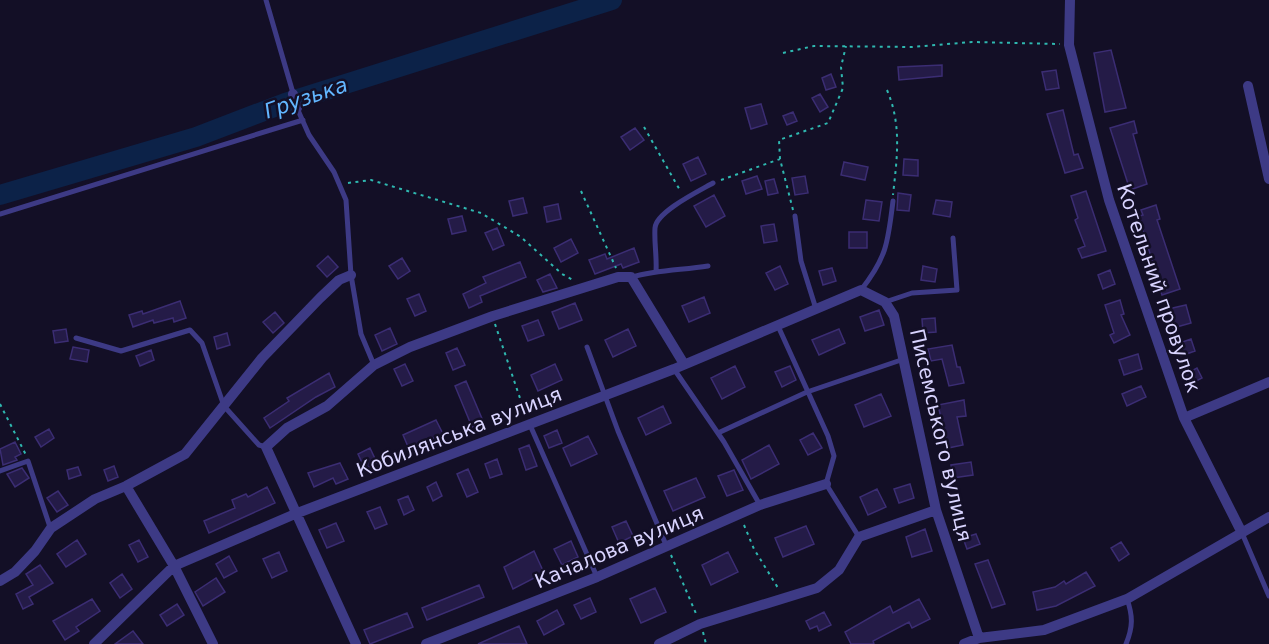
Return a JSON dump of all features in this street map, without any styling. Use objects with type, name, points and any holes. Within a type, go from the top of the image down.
[{"type":"street","name":"Котельний провулок","points":[[1070,0],[1069,45],[1109,200],[1184,418],[1242,533]]},
{"type":"street","points":[[1248,86],[1269,179]]},
{"type":"street","points":[[293,94],[297,108]]},
{"type":"street","points":[[0,581],[15,572],[35,551],[51,528],[95,500],[185,454],[262,358],[339,280],[351,275]]},
{"type":"street","points":[[356,644],[266,447],[287,428],[327,406],[374,365],[410,347],[493,316],[618,277],[631,277],[679,367]]},
{"type":"street","points":[[861,290],[885,302]]},
{"type":"street","name":"Кобилянська вулиця","points":[[94,644],[174,566],[295,514],[530,426],[679,367],[861,290]]},
{"type":"street","name":"Писемського вулиця","points":[[885,302],[894,316],[936,510],[979,638]]},
{"type":"street","points":[[1184,418],[1269,382]]},
{"type":"street","name":"Качалова вулиця","points":[[426,644],[597,577],[740,516],[760,505],[826,484]]},
{"type":"street","points":[[126,486],[174,566],[213,644]]},
{"type":"street","points":[[659,644],[700,624],[817,588],[839,570],[859,537],[936,510]]},
{"type":"street","points":[[964,644],[979,638],[1044,630],[1127,599],[1269,517]]},
{"type":"lane","points":[[266,0],[293,94]]},
{"type":"lane","points":[[297,108],[309,135],[341,185],[346,200],[351,275],[361,333],[374,365]]},
{"type":"lane","points":[[0,214],[303,120]]},
{"type":"lane","points":[[656,271],[655,226],[663,215],[713,183]]},
{"type":"lane","points":[[861,290],[880,266],[888,243],[893,201]]},
{"type":"lane","points":[[795,216],[801,261],[816,309]]},
{"type":"lane","points":[[885,302],[912,293],[957,290],[953,238]]},
{"type":"lane","points":[[631,277],[656,271],[672,272],[708,266]]},
{"type":"lane","points":[[778,326],[828,436],[834,456],[826,484],[859,537]]},
{"type":"lane","points":[[76,338],[121,351],[190,330],[202,343],[225,406],[259,445],[266,447]]},
{"type":"lane","points":[[587,347],[604,396],[667,547]]},
{"type":"lane","points":[[718,434],[807,392],[904,359]]},
{"type":"lane","points":[[679,367],[760,505]]},
{"type":"lane","points":[[530,426],[597,577]]},
{"type":"lane","points":[[0,471],[28,460],[51,528]]},
{"type":"lane","points":[[1242,533],[1269,596]]},
{"type":"lane","points":[[1126,644],[1131,632],[1133,614],[1127,599]]},
{"type":"path","points":[[783,53],[814,46],[912,47],[972,42],[1069,45]]},
{"type":"path","points":[[795,216],[780,159],[779,140],[828,123],[843,88],[841,67],[846,46]]},
{"type":"path","points":[[887,90],[898,123],[899,142],[893,201]]},
{"type":"path","points":[[644,127],[685,200]]},
{"type":"path","points":[[713,183],[780,159]]},
{"type":"path","points":[[341,185],[371,180],[481,213],[520,237],[562,274],[586,286]]},
{"type":"path","points":[[581,191],[615,262],[618,277]]},
{"type":"path","points":[[493,316],[530,426]]},
{"type":"path","points":[[0,404],[28,460]]},
{"type":"path","points":[[740,516],[754,549],[785,598]]},
{"type":"path","points":[[667,547],[700,624],[706,644]]},
{"type":"building","points":[[1111,50],[1126,108],[1105,112],[1094,53]]},
{"type":"building","points":[[942,65],[942,76],[899,80],[898,67]]},
{"type":"building","points":[[1056,70],[1059,88],[1046,90],[1042,72]]},
{"type":"building","points":[[831,74],[836,87],[826,90],[822,78]]},
{"type":"building","points":[[820,94],[828,107],[820,112],[812,98]]},
{"type":"building","points":[[761,104],[767,124],[751,129],[745,108]]},
{"type":"building","points":[[1063,110],[1074,155],[1078,154],[1083,168],[1065,173],[1047,114]]},
{"type":"building","points":[[793,112],[797,121],[787,125],[783,116]]},
{"type":"building","points":[[1134,121],[1137,133],[1133,134],[1147,184],[1130,190],[1110,128]]},
{"type":"building","points":[[635,128],[644,140],[630,150],[621,137]]},
{"type":"building","points":[[698,157],[706,174],[691,181],[683,164]]},
{"type":"building","points":[[904,159],[918,160],[918,176],[903,175]]},
{"type":"building","points":[[844,162],[868,167],[865,180],[841,175]]},
{"type":"building","points":[[757,176],[762,189],[746,194],[742,181]]},
{"type":"building","points":[[805,176],[808,193],[795,195],[792,178]]},
{"type":"building","points":[[774,179],[778,193],[768,195],[765,181]]},
{"type":"building","points":[[1086,191],[1106,251],[1082,258],[1078,249],[1085,246],[1075,220],[1078,218],[1071,196]]},
{"type":"building","points":[[898,193],[911,195],[909,211],[897,210]]},
{"type":"building","points":[[714,195],[725,216],[706,227],[694,206]]},
{"type":"building","points":[[523,198],[527,213],[513,216],[509,201]]},
{"type":"building","points":[[866,200],[882,202],[879,221],[863,219]]},
{"type":"building","points":[[936,200],[952,202],[950,217],[933,214]]},
{"type":"building","points":[[558,204],[561,219],[547,222],[544,207]]},
{"type":"building","points":[[1156,205],[1160,219],[1157,220],[1180,289],[1162,295],[1139,216],[1143,215],[1141,210]]},
{"type":"building","points":[[462,216],[466,231],[452,234],[448,219]]},
{"type":"building","points":[[774,224],[777,241],[764,243],[761,226]]},
{"type":"building","points":[[497,228],[504,245],[493,250],[485,233]]},
{"type":"building","points":[[849,232],[867,232],[867,248],[849,248]]},
{"type":"building","points":[[571,239],[578,253],[561,262],[554,248]]},
{"type":"building","points":[[634,248],[639,262],[623,268],[621,264],[595,274],[589,260],[605,254],[607,259]]},
{"type":"building","points":[[328,256],[338,267],[327,277],[317,266]]},
{"type":"building","points":[[402,258],[410,271],[398,279],[389,266]]},
{"type":"building","points":[[520,262],[526,277],[480,296],[482,302],[469,308],[463,294],[486,283],[483,277]]},
{"type":"building","points":[[780,266],[788,284],[775,290],[766,273]]},
{"type":"building","points":[[923,266],[937,269],[935,282],[921,280]]},
{"type":"building","points":[[832,268],[836,281],[823,285],[819,271]]},
{"type":"building","points":[[1110,270],[1115,284],[1103,289],[1098,275]]},
{"type":"building","points":[[550,274],[557,288],[543,292],[537,280]]},
{"type":"building","points":[[419,294],[426,311],[415,316],[407,299]]},
{"type":"building","points":[[704,297],[710,313],[689,322],[682,306]]},
{"type":"building","points":[[1120,300],[1124,314],[1121,315],[1130,335],[1114,343],[1110,335],[1114,333],[1105,305]]},
{"type":"building","points":[[180,301],[186,318],[174,322],[173,318],[154,323],[153,320],[133,327],[129,315],[142,311],[143,314]]},
{"type":"building","points":[[575,303],[582,320],[559,329],[552,312]]},
{"type":"building","points":[[1186,305],[1191,323],[1173,328],[1168,309]]},
{"type":"building","points":[[879,310],[884,325],[865,331],[860,317]]},
{"type":"building","points":[[275,312],[284,323],[273,333],[263,322]]},
{"type":"building","points":[[935,318],[936,332],[923,333],[922,319]]},
{"type":"building","points":[[538,320],[544,335],[528,341],[522,326]]},
{"type":"building","points":[[390,328],[397,344],[382,351],[375,335]]},
{"type":"building","points":[[66,329],[68,341],[55,343],[53,331]]},
{"type":"building","points":[[628,329],[636,346],[613,357],[605,340]]},
{"type":"building","points":[[839,329],[845,343],[819,355],[812,340]]},
{"type":"building","points":[[227,333],[230,345],[217,349],[214,337]]},
{"type":"building","points":[[1191,339],[1195,351],[1181,356],[1177,344]]},
{"type":"building","points":[[952,345],[957,367],[960,367],[964,383],[949,386],[942,359],[931,361],[928,349]]},
{"type":"building","points":[[73,347],[89,350],[87,362],[70,359]]},
{"type":"building","points":[[457,348],[465,365],[453,370],[446,353]]},
{"type":"building","points":[[151,350],[154,360],[140,366],[136,356]]},
{"type":"building","points":[[1138,354],[1142,369],[1124,375],[1119,360]]},
{"type":"building","points":[[405,364],[413,381],[402,386],[394,369]]},
{"type":"building","points":[[555,364],[562,380],[538,391],[531,375]]},
{"type":"building","points":[[735,366],[745,387],[722,399],[711,378]]},
{"type":"building","points":[[790,366],[796,380],[782,387],[775,372]]},
{"type":"building","points":[[1197,368],[1202,378],[1189,385],[1184,375]]},
{"type":"building","points":[[329,373],[335,387],[270,428],[264,418],[289,401],[287,398]]},
{"type":"building","points":[[466,381],[483,421],[472,427],[455,386]]},
{"type":"building","points":[[1141,386],[1146,397],[1127,406],[1122,394]]},
{"type":"building","points":[[881,394],[891,416],[864,427],[855,405]]},
{"type":"building","points":[[964,400],[966,416],[957,417],[963,445],[948,448],[938,405]]},
{"type":"building","points":[[663,406],[671,423],[646,435],[638,418]]},
{"type":"building","points":[[436,420],[443,434],[409,449],[403,435]]},
{"type":"building","points":[[49,429],[54,438],[41,447],[35,437]]},
{"type":"building","points":[[557,430],[562,443],[549,448],[544,436]]},
{"type":"building","points":[[813,433],[822,448],[808,455],[800,440]]},
{"type":"building","points":[[588,436],[597,454],[571,466],[563,448]]},
{"type":"building","points":[[15,442],[21,454],[15,457],[17,460],[3,465],[0,449]]},
{"type":"building","points":[[529,445],[537,466],[526,470],[519,449]]},
{"type":"building","points":[[769,445],[779,464],[751,479],[742,460]]},
{"type":"building","points":[[370,448],[377,463],[365,469],[358,454]]},
{"type":"building","points":[[497,459],[502,474],[490,478],[485,464]]},
{"type":"building","points":[[971,462],[973,475],[953,478],[951,465]]},
{"type":"building","points":[[340,463],[348,479],[336,484],[333,478],[314,487],[308,473]]},
{"type":"building","points":[[114,466],[118,477],[108,481],[104,470]]},
{"type":"building","points":[[78,467],[81,475],[69,479],[67,470]]},
{"type":"building","points":[[22,468],[29,478],[15,487],[7,474]]},
{"type":"building","points":[[468,469],[478,492],[467,497],[457,474]]},
{"type":"building","points":[[734,470],[743,490],[727,496],[718,476]]},
{"type":"building","points":[[696,478],[705,497],[673,511],[664,491]]},
{"type":"building","points":[[436,482],[442,496],[433,501],[427,487]]},
{"type":"building","points":[[910,484],[914,498],[899,503],[894,489]]},
{"type":"building","points":[[267,487],[275,503],[209,533],[204,521],[235,508],[232,500],[246,494],[248,497]]},
{"type":"building","points":[[877,489],[886,507],[868,515],[860,497]]},
{"type":"building","points":[[58,491],[68,505],[57,512],[47,498]]},
{"type":"building","points":[[408,496],[414,510],[404,515],[398,500]]},
{"type":"building","points":[[380,507],[387,524],[375,529],[367,512]]},
{"type":"building","points":[[626,521],[633,536],[619,543],[612,527]]},
{"type":"building","points":[[336,523],[344,541],[327,548],[319,530]]},
{"type":"building","points":[[806,526],[814,544],[783,557],[775,538]]},
{"type":"building","points":[[925,529],[932,551],[912,557],[906,537]]},
{"type":"building","points":[[976,534],[980,544],[967,549],[963,538]]},
{"type":"building","points":[[77,540],[86,554],[66,567],[57,554]]},
{"type":"building","points":[[139,540],[148,557],[138,562],[129,545]]},
{"type":"building","points":[[571,541],[578,557],[562,565],[554,549]]},
{"type":"building","points":[[1121,542],[1129,554],[1119,561],[1111,548]]},
{"type":"building","points":[[534,551],[544,573],[513,589],[504,567]]},
{"type":"building","points":[[279,552],[287,571],[272,578],[263,559]]},
{"type":"building","points":[[728,552],[738,572],[711,585],[702,565]]},
{"type":"building","points":[[229,556],[237,571],[224,578],[216,564]]},
{"type":"building","points":[[988,560],[1005,604],[992,608],[975,564]]},
{"type":"building","points":[[40,565],[53,583],[29,597],[33,604],[23,609],[16,594],[33,585],[26,574]]},
{"type":"building","points":[[1086,572],[1095,586],[1056,606],[1037,610],[1033,592],[1055,587],[1064,581],[1066,584]]},
{"type":"building","points":[[122,574],[132,589],[120,598],[110,583]]},
{"type":"building","points":[[216,578],[225,592],[203,606],[195,592]]},
{"type":"building","points":[[479,585],[484,597],[427,620],[422,608]]},
{"type":"building","points":[[655,588],[666,612],[641,623],[630,599]]},
{"type":"building","points":[[590,598],[596,612],[581,619],[574,605]]},
{"type":"building","points":[[92,599],[100,611],[76,627],[79,631],[65,640],[53,621]]},
{"type":"building","points":[[919,599],[930,619],[912,628],[909,622],[873,641],[874,644],[851,644],[845,632],[890,606],[893,613]]},
{"type":"building","points":[[177,604],[184,615],[167,626],[160,615]]},
{"type":"building","points":[[557,610],[564,624],[544,635],[537,621]]},
{"type":"building","points":[[824,612],[831,625],[819,631],[817,626],[810,629],[806,621]]},
{"type":"building","points":[[407,613],[413,627],[370,644],[364,630]]},
{"type":"building","points":[[519,626],[527,644],[478,644],[505,632]]},
{"type":"building","points":[[133,631],[143,644],[115,644]]},
{"type":"waterway","name":"Грузька","points":[[0,195],[196,137],[285,103],[612,0]]}]
